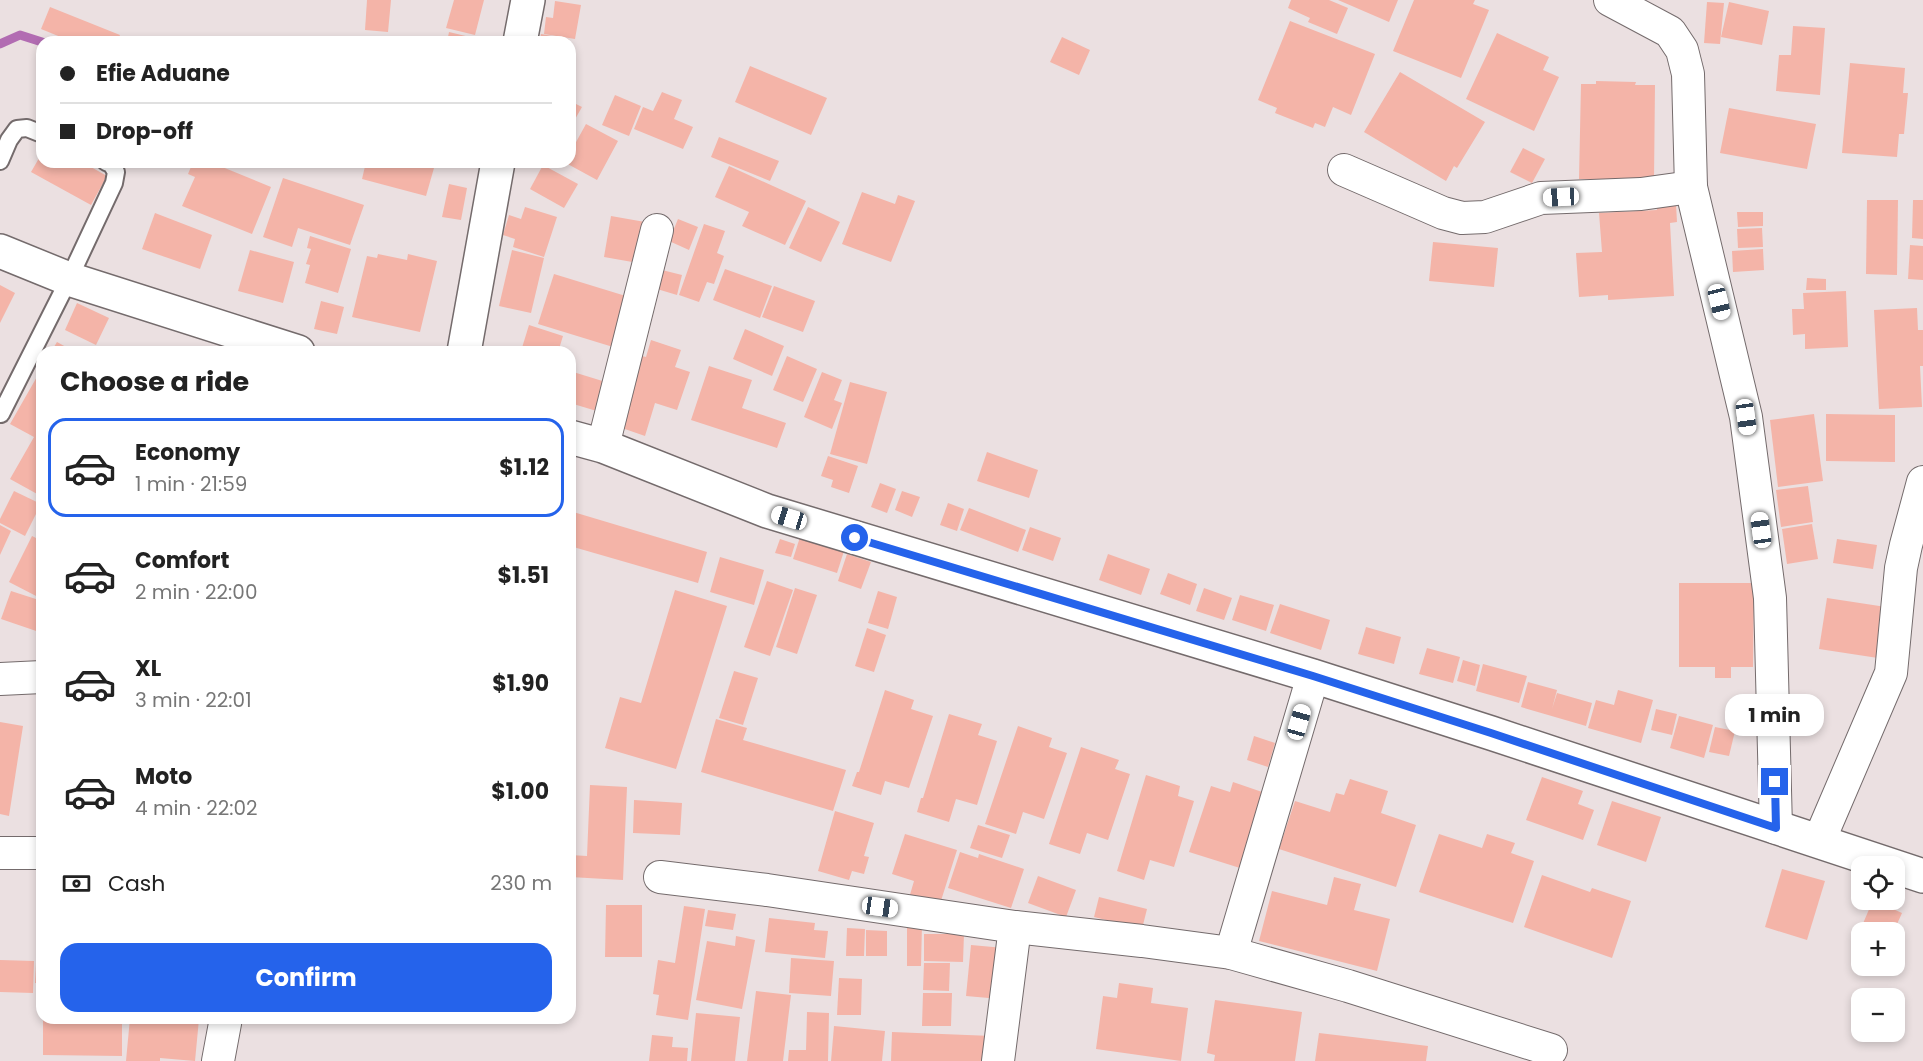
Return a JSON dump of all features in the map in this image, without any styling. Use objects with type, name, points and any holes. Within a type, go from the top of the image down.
[{"type":"street","points":[[521,36],[528,0]]},
{"type":"street","points":[[1610,0],[1670,32],[1682,50],[1688,74],[1691,187],[1746,417],[1770,598],[1776,828]]},
{"type":"street","points":[[465,346],[497,168]]},
{"type":"street","points":[[1344,170],[1443,213],[1462,218],[1485,218],[1540,198],[1641,194],[1691,187]]},
{"type":"street","points":[[603,446],[657,230]]},
{"type":"street","points":[[0,251],[238,343],[258,346]]},
{"type":"street","points":[[576,438],[603,446],[767,511],[1313,676],[1923,876]]},
{"type":"street","points":[[1819,842],[1891,674],[1901,568],[1923,482]]},
{"type":"street","points":[[1231,952],[1313,676]]},
{"type":"street","points":[[0,680],[36,677]]},
{"type":"street","points":[[0,852],[36,853]]},
{"type":"street","points":[[660,877],[767,890],[1015,927],[1231,952],[1551,1050]]},
{"type":"street","points":[[998,1061],[1015,927]]},
{"type":"street","points":[[218,1061],[225,1024]]},
{"type":"lane","points":[[0,161],[9,140],[17,129],[27,128],[36,132]]},
{"type":"lane","points":[[2,414],[114,183],[116,172],[114,168]]},
{"type":"building","points":[[367,0],[391,0],[388,32],[365,30]]},
{"type":"building","points":[[454,0],[484,0],[475,35],[446,28]]},
{"type":"building","points":[[1291,0],[1329,0],[1348,8],[1337,34],[1308,22],[1310,18],[1288,8]]},
{"type":"building","points":[[1338,0],[1398,0],[1389,22]]},
{"type":"building","points":[[1414,0],[1475,0],[1473,4],[1489,10],[1461,78],[1393,51]]},
{"type":"building","points":[[555,1],[581,5],[576,36],[544,34],[546,17],[553,18]]},
{"type":"building","points":[[1707,2],[1724,3],[1720,44],[1704,43]]},
{"type":"building","points":[[1729,2],[1769,11],[1762,45],[1721,37]]},
{"type":"building","points":[[50,7],[120,35],[58,36],[41,29]]},
{"type":"building","points":[[1290,21],[1375,54],[1351,115],[1333,107],[1325,127],[1315,123],[1313,128],[1275,113],[1277,108],[1258,100]]},
{"type":"building","points":[[1793,26],[1825,28],[1820,95],[1776,91],[1779,55],[1791,55]]},
{"type":"building","points":[[449,32],[466,36],[448,36]]},
{"type":"building","points":[[1497,33],[1549,57],[1543,70],[1559,77],[1534,131],[1466,99]]},
{"type":"building","points":[[1062,37],[1090,50],[1079,75],[1050,62]]},
{"type":"building","points":[[1850,63],[1905,68],[1903,93],[1908,93],[1904,134],[1899,134],[1897,157],[1842,153]]},
{"type":"building","points":[[750,66],[827,98],[811,135],[735,102]]},
{"type":"building","points":[[1400,72],[1485,122],[1457,168],[1454,166],[1446,181],[1364,132]]},
{"type":"building","points":[[1596,81],[1655,85],[1654,180],[1598,184],[1598,179],[1579,179],[1581,84],[1596,84]]},
{"type":"building","points":[[662,92],[682,100],[674,119],[693,127],[683,149],[634,129],[643,107],[653,111]]},
{"type":"building","points":[[615,95],[641,106],[629,136],[602,125]]},
{"type":"building","points":[[576,104],[582,107],[576,118]]},
{"type":"building","points":[[1729,108],[1816,124],[1807,169],[1720,153]]},
{"type":"building","points":[[586,124],[618,141],[597,180],[575,168],[576,142]]},
{"type":"building","points":[[719,137],[779,161],[770,181],[711,157]]},
{"type":"building","points":[[1523,148],[1545,159],[1532,183],[1510,172]]},
{"type":"building","points":[[36,163],[36,168],[93,168],[107,176],[91,205],[31,172]]},
{"type":"building","points":[[729,166],[806,201],[785,245],[742,226],[749,212],[715,197]]},
{"type":"building","points":[[190,168],[225,168],[271,187],[252,234],[182,206],[195,177],[188,174]]},
{"type":"building","points":[[365,168],[434,168],[426,196],[362,179]]},
{"type":"building","points":[[541,168],[549,168],[578,184],[564,208],[530,189]]},
{"type":"building","points":[[283,178],[364,205],[350,245],[298,228],[292,247],[263,237]]},
{"type":"building","points":[[449,184],[467,188],[461,220],[442,217]]},
{"type":"building","points":[[862,192],[895,204],[898,195],[915,201],[891,262],[842,244]]},
{"type":"building","points":[[1867,200],[1898,200],[1897,275],[1866,274]]},
{"type":"building","points":[[1913,200],[1923,200],[1923,239],[1912,238]]},
{"type":"building","points":[[1676,204],[1677,222],[1670,223],[1674,296],[1608,300],[1608,295],[1579,297],[1576,253],[1602,252],[1599,213],[1657,210],[1656,205]]},
{"type":"building","points":[[525,207],[557,217],[544,257],[513,247],[515,239],[503,235],[509,215],[521,219]]},
{"type":"building","points":[[808,207],[840,222],[821,262],[789,248]]},
{"type":"building","points":[[1737,212],[1763,212],[1763,226],[1738,227]]},
{"type":"building","points":[[155,213],[212,235],[200,269],[142,249]]},
{"type":"building","points":[[611,216],[645,222],[638,263],[604,257]]},
{"type":"building","points":[[678,219],[698,227],[689,250],[669,241]]},
{"type":"building","points":[[704,224],[725,231],[717,253],[724,256],[714,284],[707,282],[699,302],[679,295]]},
{"type":"building","points":[[1762,228],[1763,247],[1738,248],[1737,229]]},
{"type":"building","points":[[310,236],[351,249],[338,293],[305,283],[310,265],[306,264],[311,249],[307,248]]},
{"type":"building","points":[[1433,242],[1498,248],[1494,287],[1429,281]]},
{"type":"building","points":[[1910,245],[1923,246],[1923,280],[1908,279]]},
{"type":"building","points":[[1763,249],[1764,270],[1733,272],[1732,251]]},
{"type":"building","points":[[250,250],[294,262],[283,303],[238,291]]},
{"type":"building","points":[[512,250],[544,258],[531,313],[499,306]]},
{"type":"building","points":[[378,254],[407,260],[408,254],[437,261],[420,332],[352,317],[367,256],[377,258]]},
{"type":"building","points":[[725,269],[772,286],[760,318],[713,300]]},
{"type":"building","points":[[662,270],[682,275],[677,295],[657,289]]},
{"type":"building","points":[[554,274],[629,297],[613,347],[538,324]]},
{"type":"building","points":[[1807,278],[1826,279],[1826,290],[1806,290]]},
{"type":"building","points":[[0,285],[15,293],[0,323]]},
{"type":"building","points":[[774,286],[815,301],[803,332],[762,317]]},
{"type":"building","points":[[1846,291],[1848,347],[1805,349],[1805,334],[1793,335],[1792,309],[1804,309],[1803,293]]},
{"type":"building","points":[[321,301],[344,307],[337,334],[314,329]]},
{"type":"building","points":[[77,303],[109,318],[96,345],[65,330]]},
{"type":"building","points":[[1917,308],[1918,330],[1923,330],[1923,366],[1920,366],[1922,407],[1879,409],[1874,310]]},
{"type":"building","points":[[529,325],[563,336],[560,346],[523,346]]},
{"type":"building","points":[[745,329],[784,346],[772,376],[733,359]]},
{"type":"building","points":[[651,340],[681,350],[675,367],[690,372],[677,410],[655,403],[645,436],[619,427],[642,356],[646,357]]},
{"type":"building","points":[[787,356],[817,369],[803,402],[773,390]]},
{"type":"building","points":[[709,366],[752,380],[742,408],[786,423],[777,448],[691,420]]},
{"type":"building","points":[[822,372],[842,380],[834,400],[842,403],[832,429],[804,417]]},
{"type":"building","points":[[576,373],[609,383],[600,412],[576,405]]},
{"type":"building","points":[[36,378],[36,493],[10,479],[34,437],[10,424]]},
{"type":"building","points":[[850,382],[887,392],[867,464],[830,454]]},
{"type":"building","points":[[1814,414],[1823,481],[1778,487],[1770,420]]},
{"type":"building","points":[[1826,414],[1895,415],[1895,462],[1826,461]]},
{"type":"building","points":[[987,452],[1038,470],[1029,498],[977,481]]},
{"type":"building","points":[[828,456],[858,466],[849,493],[831,487],[833,480],[821,476]]},
{"type":"building","points":[[880,483],[896,489],[887,513],[871,507]]},
{"type":"building","points":[[1808,486],[1813,522],[1781,527],[1776,490]]},
{"type":"building","points":[[14,491],[36,502],[36,514],[25,536],[0,523]]},
{"type":"building","points":[[902,491],[920,497],[912,517],[895,510]]},
{"type":"building","points":[[948,503],[964,509],[957,531],[940,525]]},
{"type":"building","points":[[969,508],[1026,530],[1018,552],[960,530]]},
{"type":"building","points":[[576,513],[707,552],[698,583],[576,548]]},
{"type":"building","points":[[1812,524],[1818,559],[1787,564],[1782,529]]},
{"type":"building","points":[[0,525],[11,531],[0,555]]},
{"type":"building","points":[[1030,527],[1061,538],[1053,561],[1022,550]]},
{"type":"building","points":[[32,536],[36,538],[36,596],[9,582]]},
{"type":"building","points":[[800,537],[844,551],[837,573],[793,559]]},
{"type":"building","points":[[780,539],[795,544],[791,557],[775,553]]},
{"type":"building","points":[[1837,539],[1877,545],[1873,569],[1833,563]]},
{"type":"building","points":[[847,554],[871,562],[861,589],[838,581]]},
{"type":"building","points":[[1108,554],[1150,569],[1141,595],[1099,580]]},
{"type":"building","points":[[720,557],[764,570],[754,605],[710,592]]},
{"type":"building","points":[[1168,573],[1197,584],[1190,605],[1160,594]]},
{"type":"building","points":[[767,581],[793,590],[770,656],[744,647]]},
{"type":"building","points":[[1679,583],[1754,583],[1753,667],[1731,667],[1731,678],[1715,678],[1715,667],[1679,667]]},
{"type":"building","points":[[795,588],[817,595],[797,654],[776,647]]},
{"type":"building","points":[[1204,588],[1232,598],[1224,620],[1196,611]]},
{"type":"building","points":[[675,590],[727,606],[676,769],[605,748],[620,697],[641,703]]},
{"type":"building","points":[[11,591],[36,599],[36,631],[1,619]]},
{"type":"building","points":[[878,591],[897,597],[888,629],[868,623]]},
{"type":"building","points":[[1240,595],[1274,605],[1266,631],[1232,620]]},
{"type":"building","points":[[1827,598],[1886,607],[1878,658],[1819,649]]},
{"type":"building","points":[[1280,604],[1330,620],[1321,650],[1270,633]]},
{"type":"building","points":[[1366,627],[1401,637],[1394,664],[1358,654]]},
{"type":"building","points":[[867,628],[886,635],[874,672],[855,666]]},
{"type":"building","points":[[1427,648],[1460,657],[1453,683],[1419,674]]},
{"type":"building","points":[[1463,660],[1480,665],[1475,686],[1457,681]]},
{"type":"building","points":[[1483,664],[1527,676],[1519,703],[1476,691]]},
{"type":"building","points":[[734,671],[758,678],[743,725],[719,718]]},
{"type":"building","points":[[1528,682],[1557,690],[1552,709],[1557,693],[1592,703],[1586,726],[1521,707]]},
{"type":"building","points":[[885,690],[914,700],[911,709],[933,716],[909,788],[885,781],[881,795],[852,786],[859,772]]},
{"type":"building","points":[[1618,690],[1653,700],[1641,743],[1588,728],[1596,700],[1614,705]]},
{"type":"building","points":[[1656,709],[1677,714],[1672,735],[1651,730]]},
{"type":"building","points":[[1757,711],[1757,731],[1737,731],[1737,712]]},
{"type":"building","points":[[949,714],[982,724],[978,735],[997,741],[977,805],[956,799],[949,822],[917,812]]},
{"type":"building","points":[[1679,716],[1713,725],[1704,758],[1670,748]]},
{"type":"building","points":[[716,719],[747,728],[743,740],[846,770],[833,811],[701,772]]},
{"type":"building","points":[[0,722],[23,726],[9,816],[0,814]]},
{"type":"building","points":[[1018,726],[1052,738],[1049,747],[1067,753],[1044,819],[1023,812],[1016,834],[985,824]]},
{"type":"building","points":[[1715,727],[1735,731],[1729,756],[1709,752]]},
{"type":"building","points":[[1254,736],[1275,743],[1268,767],[1247,760]]},
{"type":"building","points":[[1081,747],[1119,760],[1115,769],[1130,774],[1108,840],[1087,833],[1080,854],[1049,844]]},
{"type":"building","points":[[1146,775],[1180,786],[1178,796],[1194,801],[1174,867],[1150,860],[1144,880],[1117,871]]},
{"type":"building","points":[[1542,777],[1583,791],[1578,804],[1594,810],[1583,840],[1526,820]]},
{"type":"building","points":[[1350,779],[1388,791],[1381,813],[1416,825],[1396,887],[1279,849],[1295,801],[1330,812],[1336,793],[1344,795]]},
{"type":"building","points":[[1233,782],[1265,793],[1240,868],[1189,852],[1211,786],[1230,792]]},
{"type":"building","points":[[590,785],[627,787],[623,880],[576,877],[576,855],[587,856]]},
{"type":"building","points":[[634,800],[682,803],[680,835],[633,833]]},
{"type":"building","points":[[1612,801],[1661,817],[1646,862],[1597,845]]},
{"type":"building","points":[[835,811],[874,823],[864,856],[869,857],[864,874],[852,871],[849,880],[818,871]]},
{"type":"building","points":[[978,825],[1010,835],[1002,858],[970,848]]},
{"type":"building","points":[[905,834],[957,850],[939,907],[909,898],[914,881],[892,874]]},
{"type":"building","points":[[1439,834],[1482,848],[1487,834],[1515,843],[1511,853],[1534,861],[1513,923],[1419,892]]},
{"type":"building","points":[[960,852],[978,858],[979,854],[1024,869],[1011,908],[948,888]]},
{"type":"building","points":[[1782,869],[1825,881],[1807,940],[1765,927]]},
{"type":"building","points":[[1542,875],[1590,892],[1592,888],[1631,901],[1612,958],[1524,927]]},
{"type":"building","points":[[1038,876],[1076,890],[1066,917],[1028,903]]},
{"type":"building","points":[[1334,877],[1361,884],[1354,910],[1390,919],[1377,971],[1259,941],[1272,891],[1327,905]]},
{"type":"building","points":[[1099,897],[1147,909],[1142,929],[1094,917]]},
{"type":"building","points":[[606,905],[642,905],[642,957],[605,957]]},
{"type":"building","points":[[684,906],[705,909],[688,1020],[656,1015],[659,995],[653,994],[658,960],[675,963]]},
{"type":"building","points":[[708,910],[736,914],[733,930],[705,926]]},
{"type":"building","points":[[1869,910],[1895,910],[1902,913],[1898,922],[1864,922]]},
{"type":"building","points":[[769,918],[815,923],[814,930],[828,931],[825,958],[765,952]]},
{"type":"building","points":[[907,925],[922,925],[921,966],[907,966]]},
{"type":"building","points":[[847,928],[865,929],[864,956],[846,956]]},
{"type":"building","points":[[866,930],[887,931],[887,956],[866,956]]},
{"type":"building","points":[[924,934],[964,934],[963,962],[924,961]]},
{"type":"building","points":[[736,936],[755,940],[742,1009],[696,1000],[707,941],[735,946]]},
{"type":"building","points":[[971,945],[1004,948],[1000,999],[966,996]]},
{"type":"building","points":[[791,958],[834,961],[831,996],[789,993]]},
{"type":"building","points":[[0,960],[34,961],[33,993],[0,992]]},
{"type":"building","points":[[924,963],[950,963],[949,991],[923,990]]},
{"type":"building","points":[[839,978],[862,979],[861,1015],[837,1015]]},
{"type":"building","points":[[1119,983],[1153,988],[1151,1003],[1188,1008],[1181,1061],[1096,1049],[1103,996],[1117,998]]},
{"type":"building","points":[[756,991],[791,995],[783,1061],[747,1061]]},
{"type":"building","points":[[923,993],[952,993],[951,1026],[922,1026]]},
{"type":"building","points":[[1215,1000],[1302,1012],[1295,1061],[1214,1061],[1215,1055],[1207,1053]]},
{"type":"building","points":[[807,1012],[829,1013],[828,1061],[788,1061],[789,1050],[806,1050]]},
{"type":"building","points":[[696,1013],[740,1017],[735,1061],[691,1061]]},
{"type":"building","points":[[43,1024],[122,1024],[122,1056],[43,1055]]},
{"type":"building","points":[[129,1024],[199,1024],[195,1061],[160,1058],[160,1061],[126,1061]]},
{"type":"building","points":[[834,1026],[885,1031],[882,1061],[831,1061]]},
{"type":"building","points":[[892,1032],[992,1036],[991,1061],[891,1061]]},
{"type":"building","points":[[1319,1033],[1428,1046],[1426,1061],[1315,1061]]},
{"type":"building","points":[[652,1035],[673,1037],[672,1047],[688,1048],[687,1061],[649,1061]]},
{"type":"waterway","points":[[0,44],[20,35],[36,40]]},
{"type":"route","points":[[855,538],[1313,676],[1776,828],[1775,782]]}]
